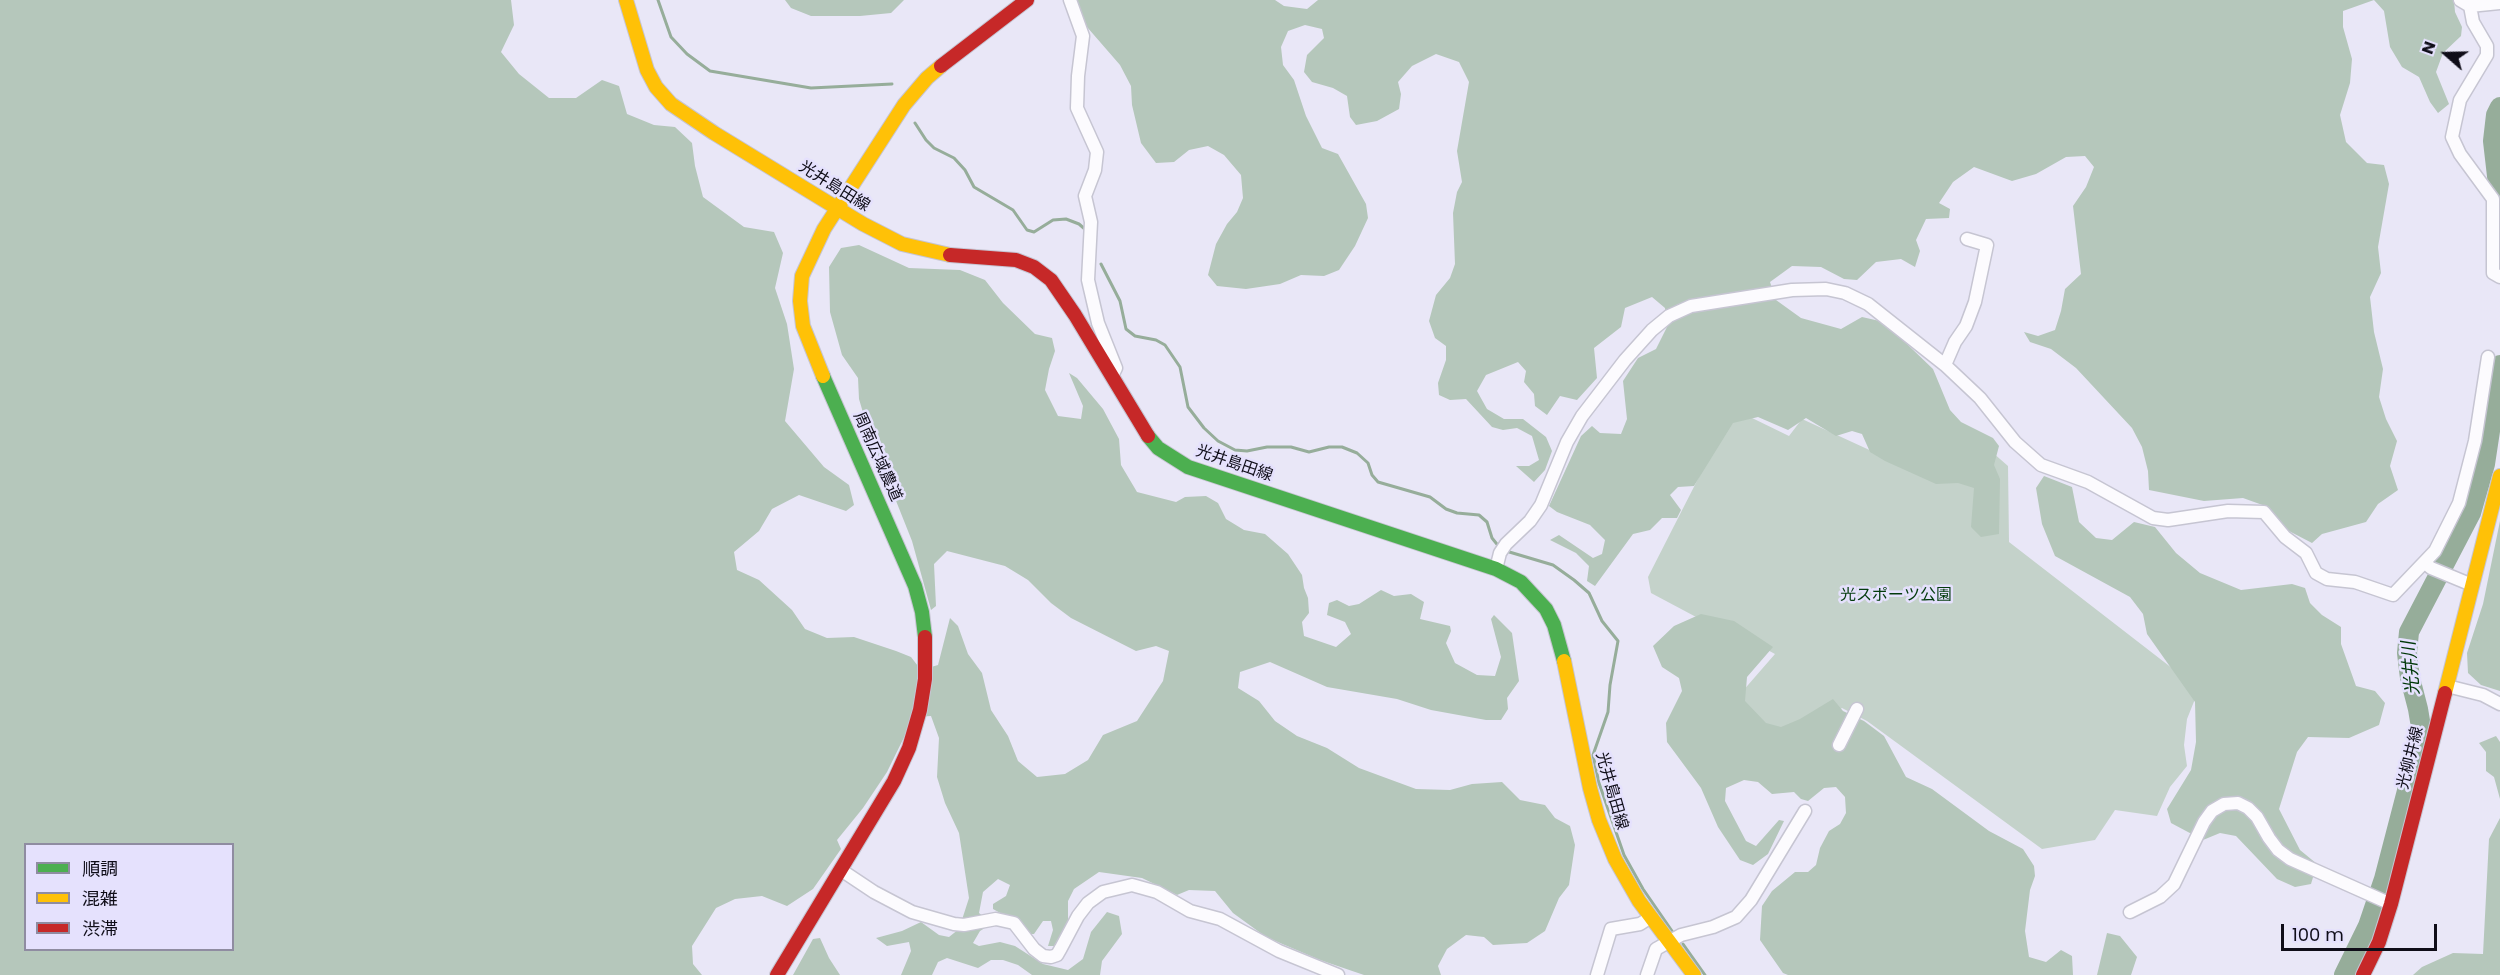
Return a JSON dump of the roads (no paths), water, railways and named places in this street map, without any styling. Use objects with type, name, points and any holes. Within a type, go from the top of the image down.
[{"type":"main road","name":"光井島田線","points":[[626,0],[647,70],[656,87],[671,104],[714,133],[881,235],[922,250],[945,255],[998,257],[1035,267],[1052,280],[1130,409],[1158,448],[1188,467],[1496,569],[1521,582],[1535,597],[1554,625],[1561,646],[1590,788],[1599,820],[1615,859],[1639,901],[1694,975]]},
{"type":"main road","name":"周南広域農道","points":[[777,975],[894,781],[909,748],[920,710],[926,649],[922,612],[915,586],[803,326],[800,301],[802,276],[812,251],[884,134],[927,78],[1027,0]]},
{"type":"main road","name":"光柳井線","points":[[2363,975],[2379,942],[2381,900],[2447,686],[2500,476]]},
{"type":"street","points":[[1070,0],[1083,36],[1077,108],[1097,152],[1095,171],[1085,196],[1091,222],[1088,280],[1098,323],[1116,368],[1112,376]]},
{"type":"street","points":[[2499,276],[2493,273],[2493,199],[2460,154],[2452,137],[2460,100],[2487,55],[2487,46],[2465,3],[2500,3]]},
{"type":"street","points":[[1945,364],[1955,342],[1966,326],[1975,302],[1987,245],[1967,239]]},
{"type":"street","points":[[1496,569],[1500,554],[1506,544],[1530,521],[1540,505],[1567,442],[1582,416],[1625,360],[1652,330],[1669,316],[1691,306],[1792,290],[1826,289],[1845,293],[1868,304],[1945,364],[1980,398],[2015,442],[2041,465],[2088,482],[2152,518],[2168,520],[2228,511],[2264,512],[2285,537],[2306,553],[2316,573],[2327,579],[2355,582],[2393,595],[2428,565],[2445,535],[2465,486],[2475,441],[2488,357]]},
{"type":"street","points":[[2428,565],[2472,585]]},
{"type":"street","points":[[2447,686],[2483,696],[2500,704]]},
{"type":"street","points":[[1839,746],[1857,709]]},
{"type":"street","points":[[2130,912],[2160,897],[2174,884],[2204,822],[2212,811],[2224,804],[2238,803],[2248,808],[2257,817],[2278,850],[2290,859],[2381,900]]},
{"type":"street","points":[[1647,975],[1656,949],[1681,934],[1713,927],[1736,917],[1751,900],[1805,811]]},
{"type":"street","points":[[841,870],[912,912],[954,924],[996,919],[1014,923],[1034,950],[1043,956],[1051,957],[1057,955],[1078,916],[1088,903],[1103,892],[1132,885],[1157,892],[1190,911],[1220,919],[1279,951],[1338,975]]},
{"type":"street","points":[[1597,975],[1611,929],[1640,924],[1651,917]]},
{"type":"waterway","points":[[658,0],[671,37],[687,54],[710,71],[811,88],[892,84]]},
{"type":"waterway","name":"光井川","points":[[2500,107],[2496,115],[2493,141],[2500,202]]},
{"type":"waterway","points":[[915,123],[934,148],[954,158],[965,170],[974,187],[1013,210],[1027,230],[1034,232],[1053,220],[1066,219],[1079,224],[1087,231]]},
{"type":"waterway","points":[[1101,264],[1120,301],[1126,329],[1135,336],[1156,340],[1165,345],[1180,367],[1188,407],[1204,428],[1218,441],[1235,450],[1247,451],[1267,447],[1291,447],[1309,452],[1329,447],[1342,447],[1357,453],[1368,463],[1372,475],[1378,482],[1430,497],[1446,509],[1457,513],[1479,515],[1487,522],[1492,538],[1500,548]]},
{"type":"waterway","name":"光井川","points":[[2344,975],[2368,926],[2384,879],[2415,760],[2421,727],[2410,678],[2407,653],[2409,632],[2471,513],[2485,464],[2500,365]]},
{"type":"waterway","points":[[1506,551],[1553,565],[1574,580],[1589,593],[1602,621],[1618,641],[1608,712],[1593,755],[1599,783],[1624,855],[1643,889],[1672,931]]},
{"type":"waterway","points":[[1683,944],[1705,975]]},
{"type":"park label","name":"光スポーツ公園","points":[[1896,596]]}]
